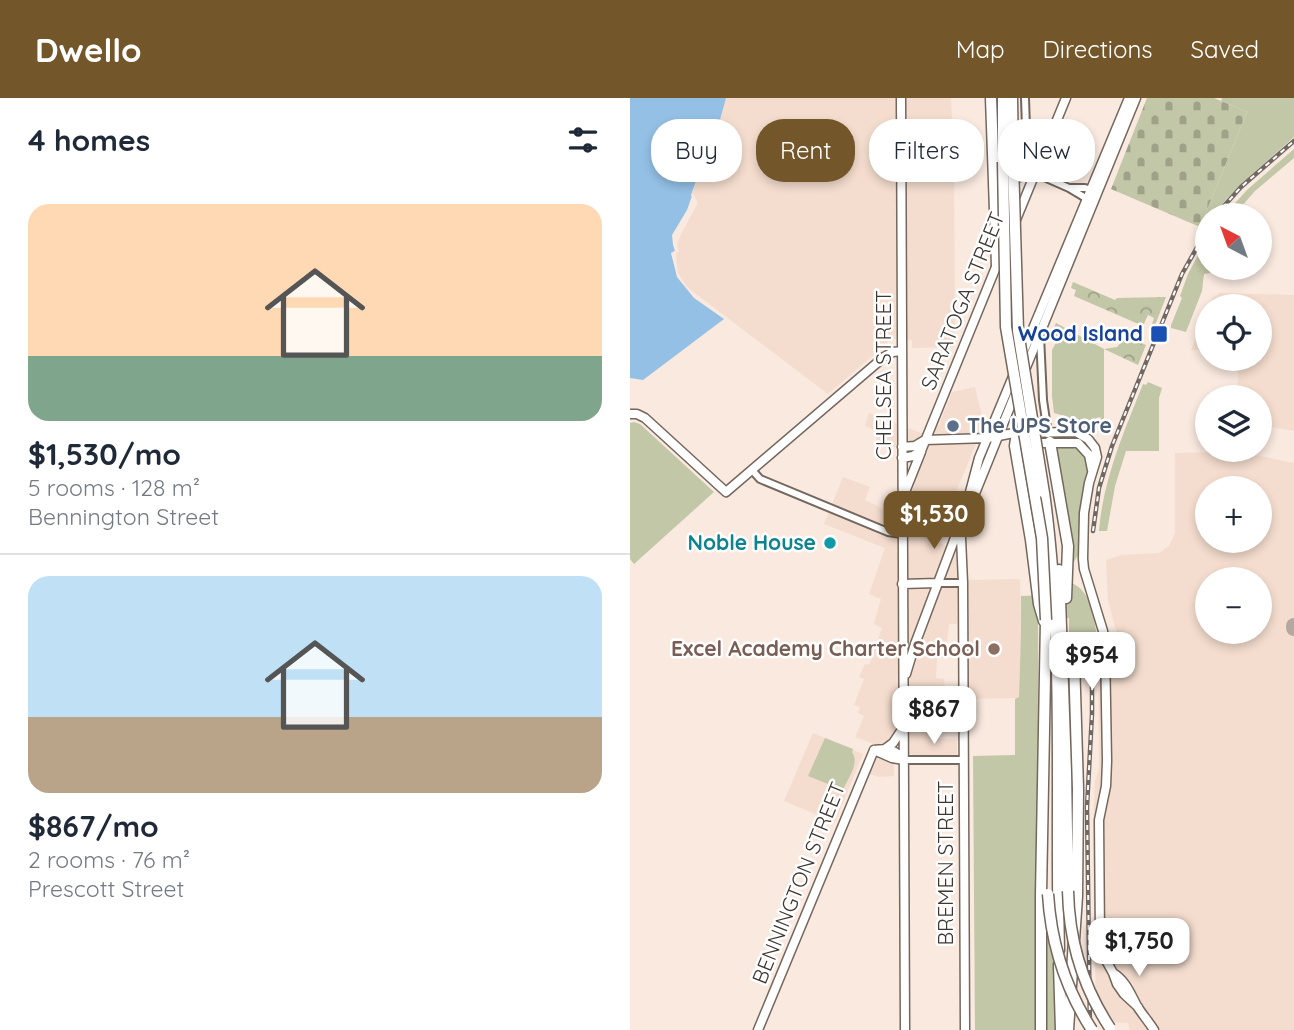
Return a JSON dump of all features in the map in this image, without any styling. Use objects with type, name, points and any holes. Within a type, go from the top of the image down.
[{"type":"highway","points":[[991,98],[998,135]]},
{"type":"highway","points":[[1003,98],[1003,119]]},
{"type":"highway","points":[[1009,119],[1012,98]]},
{"type":"highway","points":[[997,266],[1002,182]]},
{"type":"highway","points":[[1003,182],[1006,327],[1054,622],[1067,802],[1070,926],[1079,966],[1111,1029]]},
{"type":"highway","points":[[1005,182],[1018,331],[1051,553],[1061,1030]]},
{"type":"highway","points":[[1018,438],[1017,458],[1039,604],[1054,622]]},
{"type":"highway","points":[[1041,1030],[1044,894],[1042,812],[1054,622],[1069,554],[1050,443]]},
{"type":"highway","points":[[1017,458],[1026,451],[1045,449],[1050,443]]},
{"type":"highway","points":[[1068,1030],[1077,896],[1078,789],[1074,659],[1082,648],[1105,646]]},
{"type":"highway","points":[[1044,894],[1061,968],[1073,998],[1092,1030]]},
{"type":"main road","name":"CHELSEA STREET","points":[[901,98],[905,1030]]},
{"type":"main road","name":"SARATOGA STREET","points":[[1057,119],[1066,98]]},
{"type":"main road","points":[[994,438],[1129,98]]},
{"type":"main road","points":[[1094,190],[1136,98]]},
{"type":"main road","name":"SARATOGA STREET","points":[[902,498],[1031,182]]},
{"type":"main road","points":[[903,684],[965,511],[977,465],[994,438],[1040,334],[1072,245]]},
{"type":"main road","points":[[630,414],[639,414],[647,420],[726,492],[884,357],[902,351]]},
{"type":"main road","points":[[902,447],[915,446],[926,440],[1018,438],[1050,443],[1074,443],[1082,446],[1090,457],[1092,473],[1083,522],[1083,559],[1105,646],[1107,772],[1099,820],[1100,938],[1102,953],[1113,973],[1129,990],[1154,1030]]},
{"type":"main road","points":[[902,458],[921,451]]},
{"type":"main road","name":"BREMEN STREET","points":[[958,528],[963,583],[965,1030]]},
{"type":"main road","points":[[902,583],[937,583]]},
{"type":"main road","points":[[874,750],[885,748],[896,739],[903,727]]},
{"type":"main road","points":[[885,748],[904,760]]},
{"type":"main road","points":[[874,750],[904,760]]},
{"type":"main road","name":"BENNINGTON STREET","points":[[758,1030],[874,750]]},
{"type":"street","points":[[1025,98],[1026,119]]},
{"type":"street","points":[[1055,182],[1090,201]]},
{"type":"street","points":[[1069,188],[1094,190]]},
{"type":"street","points":[[1040,334],[1043,400],[1050,443]]},
{"type":"street","points":[[752,470],[760,479],[888,532],[902,534]]},
{"type":"street","points":[[937,583],[963,583]]},
{"type":"street","points":[[904,760],[964,760]]},
{"type":"shaded area","points":[[726,98],[951,98],[952,119],[869,119],[869,182],[954,182],[955,347],[912,348],[912,340],[892,339],[828,394],[692,291],[678,273],[674,245],[696,182],[742,182],[742,119],[719,119]]},
{"type":"shaded area","points":[[1272,294],[1294,295],[1294,431],[1272,427],[1272,385],[1237,385],[1238,371],[1272,371]]},
{"type":"shaded area","points":[[975,387],[984,424],[936,541],[957,552],[957,624],[949,624],[945,657],[937,658],[936,678],[944,679],[945,688],[956,687],[956,706],[941,706],[941,712],[934,712],[934,739],[957,739],[957,755],[913,755],[897,750],[894,776],[879,777],[870,774],[880,746],[855,737],[864,716],[858,713],[860,707],[854,705],[864,679],[859,677],[865,664],[869,665],[882,628],[874,624],[881,599],[869,594],[885,548],[824,524],[843,477],[870,487],[865,500],[889,512],[912,510],[915,483],[912,450],[876,439],[879,432],[865,426],[869,413],[921,433],[939,425],[952,392]]},
{"type":"shaded area","points":[[1175,453],[1195,453],[1195,462],[1272,462],[1272,458],[1294,462],[1294,1030],[1130,1030],[1128,1023],[1110,1022],[1096,1001],[1093,825],[1095,781],[1099,768],[1098,662],[1118,661],[1118,637],[1108,601],[1106,560],[1121,555],[1159,553],[1169,546],[1175,533]]},
{"type":"shaded area","name":"Excel Academy Charter School","points":[[1020,579],[1019,698],[968,699],[967,580]]},
{"type":"shaded area","points":[[813,733],[863,754],[835,822],[784,801]]},
{"type":"green space","points":[[1147,98],[1214,98],[1247,112],[1210,203],[1195,203],[1195,225],[1111,189]]},
{"type":"green space","points":[[1222,98],[1294,98],[1294,137],[1223,203],[1210,203],[1247,112],[1221,101]]},
{"type":"green space","points":[[1294,149],[1294,158],[1244,203],[1235,203]]},
{"type":"green space","points":[[1195,261],[1195,280],[1203,280],[1201,294],[1195,294],[1195,309],[1186,332],[1171,328],[1171,325]]},
{"type":"green space","points":[[1073,282],[1115,300],[1166,297],[1154,328],[1151,327],[1154,318],[1148,315],[1143,326],[1074,296],[1076,290],[1071,288]]},
{"type":"green space","points":[[1056,323],[1104,349],[1102,421],[1100,417],[1088,421],[1064,422],[1065,416],[1054,413],[1052,350],[1058,339],[1051,335]]},
{"type":"green space","points":[[1123,340],[1131,343],[1133,340],[1146,345],[1138,365],[1104,349],[1117,347]]},
{"type":"green space","points":[[1148,382],[1162,388],[1159,398],[1159,451],[1126,451],[1115,486],[1107,531],[1099,531],[1115,456],[1143,384]]},
{"type":"green space","points":[[630,423],[640,424],[714,492],[634,564],[630,559]]},
{"type":"green space","points":[[1054,446],[1077,449],[1087,461],[1078,555],[1074,562],[1072,542]]},
{"type":"green space","points":[[1071,583],[1084,592],[1088,599],[1097,640],[1081,643],[1069,654],[1069,618],[1038,619],[1039,894],[1054,894],[1058,1030],[975,1030],[973,756],[1015,755],[1015,699],[1019,697],[1021,596],[1069,594]]},
{"type":"green space","points":[[825,738],[853,749],[854,766],[843,790],[808,776]]},
{"type":"water","points":[[630,98],[726,98],[720,119],[651,119],[651,182],[696,182],[691,195],[694,202],[674,245],[676,250],[671,253],[677,277],[694,298],[724,319],[643,380],[630,378]]},
{"type":"pier","points":[[693,193],[698,203],[680,236],[677,245],[679,251],[676,254],[672,235],[687,210]]},
{"type":"railway","points":[[1227,203],[1294,141]]},
{"type":"railway","points":[[1093,531],[1099,488],[1112,446],[1182,274],[1195,251]]},
{"type":"railway","points":[[1090,1030],[1087,807],[1092,663]]},
{"type":"place","name":"Wood Island","points":[[1159,334]]},
{"type":"place","name":"The UPS Store","points":[[953,426]]},
{"type":"place","name":"Noble House","points":[[830,543]]},
{"type":"place","name":"Excel Academy Charter School","points":[[994,649]]}]
